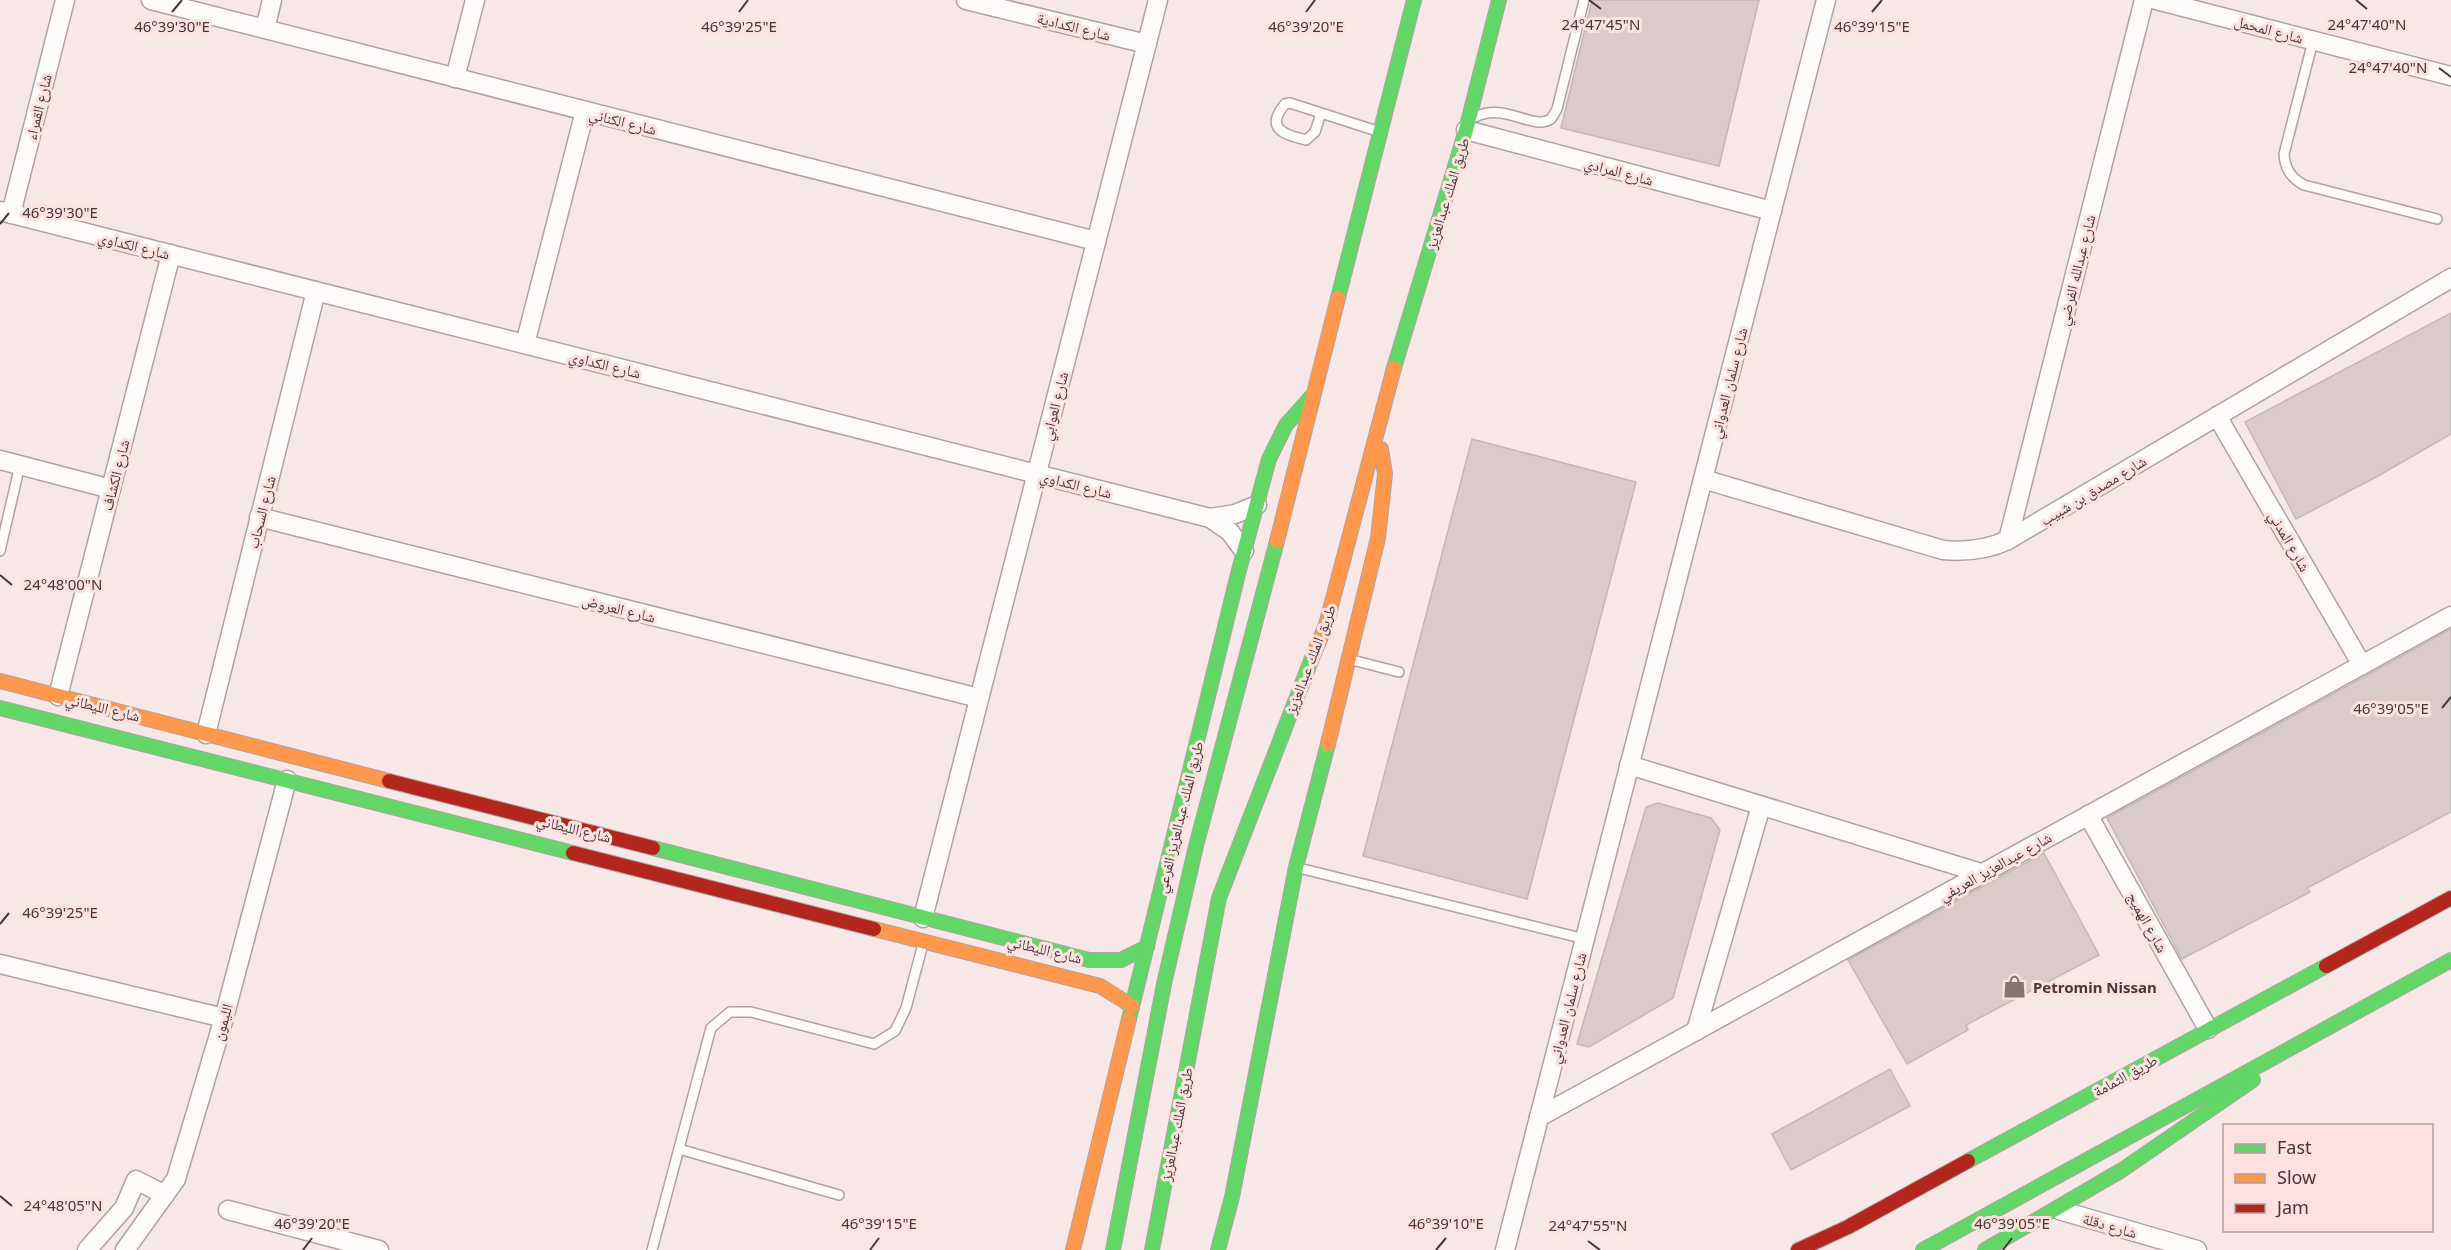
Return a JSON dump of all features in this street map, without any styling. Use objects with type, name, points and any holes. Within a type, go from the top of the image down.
[{"type":"main road","points":[[1113,1250],[1164,984],[1196,846],[1263,595],[1311,397],[1414,0]]},
{"type":"main road","name":"طريق الملك عبدالعزيز","points":[[1152,1250],[1219,898],[1293,703],[1326,625],[1378,428],[1467,126],[1499,0]]},
{"type":"main road","name":"طريق الملك عبدالعزيز الفرعي","points":[[1073,1250],[1244,551],[1277,441],[1298,410],[1311,397]]},
{"type":"main road","points":[[1218,1250],[1232,1197],[1296,867],[1350,659],[1378,538],[1385,474],[1378,428]]},
{"type":"main road","name":"شارع الليطاني","points":[[0,681],[1089,960],[1121,960],[1147,947]]},
{"type":"main road","name":"شارع الليطاني","points":[[0,708],[1100,987],[1112,991],[1132,1006]]},
{"type":"main road","name":"طريق الثمامة","points":[[1798,1250],[1848,1227],[2451,898]]},
{"type":"main road","points":[[1923,1250],[2451,960]]},
{"type":"main road","points":[[1985,1250],[2059,1210],[2196,1121],[2314,1035]]},
{"type":"main road","points":[[1104,1220],[1131,1165]]},
{"type":"main road","points":[[1816,1250],[1848,1227]]},
{"type":"main road","points":[[1829,1250],[1848,1227]]},
{"type":"street","name":"شارع القمراء","points":[[5,212],[65,0]]},
{"type":"street","name":"شارع الكناني","points":[[151,0],[1096,241]]},
{"type":"street","points":[[265,29],[272,0]]},
{"type":"street","points":[[455,78],[475,0]]},
{"type":"street","name":"شارع الكدادية","points":[[966,0],[1147,44]]},
{"type":"street","name":"شارع العوابي","points":[[923,918],[1158,0]]},
{"type":"street","name":"شارع سلمان العدواني","points":[[1505,1250],[1826,0]]},
{"type":"street","name":"شارع عبدالله الفرضي","points":[[2008,540],[2144,0]]},
{"type":"street","name":"شارع المحمل","points":[[2156,0],[2451,76]]},
{"type":"street","points":[[525,344],[585,111]]},
{"type":"street","name":"شارع المرادي","points":[[1467,126],[1772,212]]},
{"type":"street","name":"شارع الكداوي","points":[[5,212],[1210,518],[1230,532],[1244,551]]},
{"type":"street","name":"شارع الكشاف","points":[[58,696],[171,254]]},
{"type":"street","name":"شارع مصدق بن شبيب","points":[[1703,479],[1943,550],[1985,549],[2008,540],[2451,278]]},
{"type":"street","name":"شارع السحاب","points":[[206,734],[315,291]]},
{"type":"street","name":"شارع المدني","points":[[2217,416],[2362,665]]},
{"type":"street","points":[[0,460],[111,489]]},
{"type":"street","name":"شارع الكداوي","points":[[1210,518],[1234,514],[1257,505]]},
{"type":"street","name":"شارع العروض","points":[[260,517],[979,698]]},
{"type":"street","name":"شارع عبدالعزيز العريفي","points":[[1539,1118],[2451,616]]},
{"type":"street","points":[[1629,765],[1981,873]]},
{"type":"street","name":"الليمون","points":[[125,1250],[176,1179],[224,1018],[288,780]]},
{"type":"street","points":[[1696,1031],[1761,806]]},
{"type":"street","name":"شارع الهميج","points":[[2088,815],[2208,1029]]},
{"type":"street","points":[[0,964],[224,1018]]},
{"type":"street","points":[[87,1250],[124,1208],[136,1180],[165,1195]]},
{"type":"street","points":[[228,1210],[379,1250]]},
{"type":"street","name":"شارع دقلة","points":[[2059,1210],[2197,1250]]},
{"type":"lane","points":[[1467,126],[1484,113],[1493,112],[1502,112],[1538,123],[1551,119],[1557,110],[1584,0]]},
{"type":"lane","points":[[2313,40],[2284,154],[2291,176],[2304,185],[2437,219]]},
{"type":"lane","points":[[1321,113],[1315,132],[1306,140],[1282,134],[1277,125],[1280,110],[1285,104],[1290,103],[1321,113],[1379,132]]},
{"type":"lane","points":[[0,551],[20,465]]},
{"type":"lane","points":[[1350,659],[1399,672]]},
{"type":"lane","points":[[1296,867],[1585,939]]},
{"type":"lane","points":[[652,1250],[711,1028],[730,1012],[751,1012],[874,1044],[895,1031],[906,1008],[924,942]]},
{"type":"lane","points":[[679,1149],[839,1195]]},
{"type":"building","points":[[1592,0],[1759,0],[1719,166],[1561,128]]},
{"type":"building","points":[[2451,313],[2451,434],[2296,519],[2245,422]]},
{"type":"building","points":[[1472,439],[1636,482],[1527,899],[1363,856]]},
{"type":"building","points":[[2451,629],[2451,812],[2307,888],[2310,892],[2182,959],[2107,818]]},
{"type":"building","points":[[1658,803],[1711,818],[1720,830],[1673,998],[1589,1047],[1577,1044],[1646,807]]},
{"type":"building","points":[[2044,853],[2099,955],[1966,1025],[1968,1030],[1907,1064],[1848,960]]},
{"type":"building","points":[[1890,1069],[1910,1106],[1791,1170],[1772,1134]]},
{"type":"traffic: fast","points":[[1338,298],[1414,0]]},
{"type":"traffic: fast","points":[[1394,368],[1466,130],[1499,0]]},
{"type":"traffic: fast","points":[[1129,1019],[1238,574],[1269,459],[1286,425],[1311,397]]},
{"type":"traffic: fast","points":[[1113,1250],[1164,984],[1196,846],[1277,541]]},
{"type":"traffic: fast","points":[[1152,1250],[1219,898],[1314,653]]},
{"type":"traffic: fast","points":[[0,708],[573,853]]},
{"type":"traffic: fast","points":[[1218,1250],[1232,1197],[1296,867],[1328,744]]},
{"type":"traffic: fast","points":[[653,848],[1089,960],[1121,960],[1147,947]]},
{"type":"traffic: fast","points":[[1923,1250],[2451,960]]},
{"type":"traffic: fast","points":[[1968,1161],[2326,966]]},
{"type":"traffic: fast","points":[[1985,1250],[2122,1170],[2253,1080]]},
{"type":"traffic: slow","points":[[1277,541],[1338,298]]},
{"type":"traffic: slow","points":[[1314,653],[1326,625],[1394,368]]},
{"type":"traffic: slow","points":[[1328,744],[1378,538],[1385,474],[1381,449]]},
{"type":"traffic: slow","points":[[0,681],[389,781]]},
{"type":"traffic: slow","points":[[874,929],[1100,986],[1132,1006]]},
{"type":"traffic: slow","points":[[1073,1250],[1129,1019]]},
{"type":"traffic: jam","points":[[389,781],[653,848]]},
{"type":"traffic: jam","points":[[573,853],[874,929]]},
{"type":"traffic: jam","points":[[2326,966],[2451,898]]},
{"type":"traffic: jam","points":[[1798,1250],[1848,1227],[1968,1161]]},
{"type":"place","name":"Petromin Nissan","points":[[2015,987]]}]
